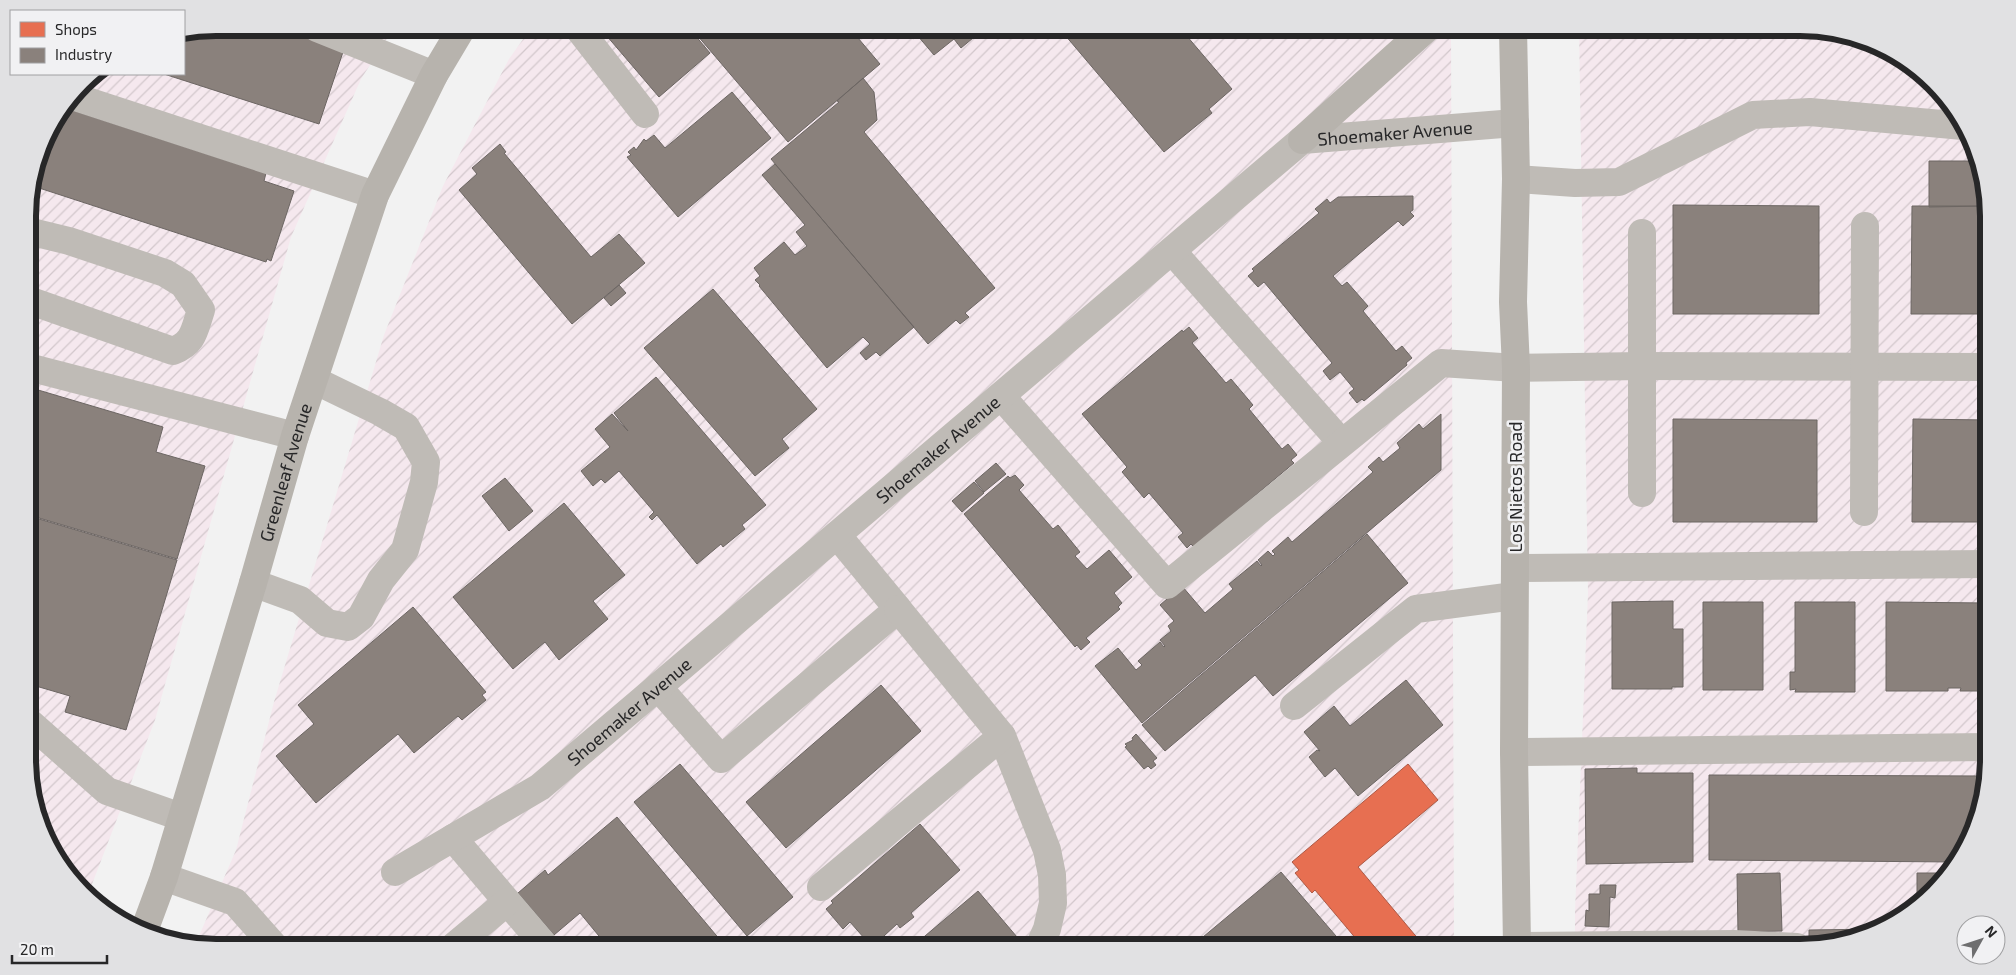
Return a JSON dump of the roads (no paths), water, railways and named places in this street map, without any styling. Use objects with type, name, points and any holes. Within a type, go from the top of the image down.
[{"type":"main road","name":"Greenleaf Avenue","points":[[146,924],[164,877],[253,583],[295,436],[375,195],[434,75],[457,36]]},
{"type":"main road","points":[[1302,140],[1418,36]]},
{"type":"main road","name":"Los Nietos Road","points":[[1513,36],[1516,179],[1513,302],[1516,368],[1514,752],[1517,939]]},
{"type":"street","points":[[337,36],[434,75]]},
{"type":"street","points":[[584,36],[646,114]]},
{"type":"street","points":[[80,99],[375,195]]},
{"type":"street","points":[[1516,179],[1575,183],[1619,182],[1753,116],[1810,112],[1955,125]]},
{"type":"street","name":"Shoemaker Avenue","points":[[395,872],[540,787],[1302,140],[1515,123]]},
{"type":"street","points":[[1864,512],[1865,226]]},
{"type":"street","points":[[36,233],[68,241],[164,273],[183,284],[201,310],[194,332],[186,346],[173,351],[36,303]]},
{"type":"street","points":[[1642,233],[1642,492]]},
{"type":"street","points":[[1172,251],[1342,442]]},
{"type":"street","points":[[1001,396],[1167,585],[1441,363],[1516,368],[1642,366],[1980,367]]},
{"type":"street","points":[[36,369],[295,436]]},
{"type":"street","points":[[253,583],[300,600],[327,623],[348,627],[361,617],[381,580],[405,550],[424,482],[426,462],[406,427],[380,412],[314,380]]},
{"type":"street","points":[[837,535],[1002,736],[1047,850],[1052,875],[1053,903],[1043,939]]},
{"type":"street","points":[[1515,568],[1980,564]]},
{"type":"street","points":[[1294,706],[1416,609],[1514,596]]},
{"type":"street","points":[[658,687],[721,759],[898,609]]},
{"type":"street","points":[[36,728],[106,791],[181,817]]},
{"type":"street","points":[[821,886],[1002,736]]},
{"type":"street","points":[[1514,752],[1980,747]]},
{"type":"street","points":[[453,838],[539,939]]},
{"type":"street","points":[[164,877],[235,902],[267,939]]},
{"type":"street","points":[[464,939],[507,902]]}]
